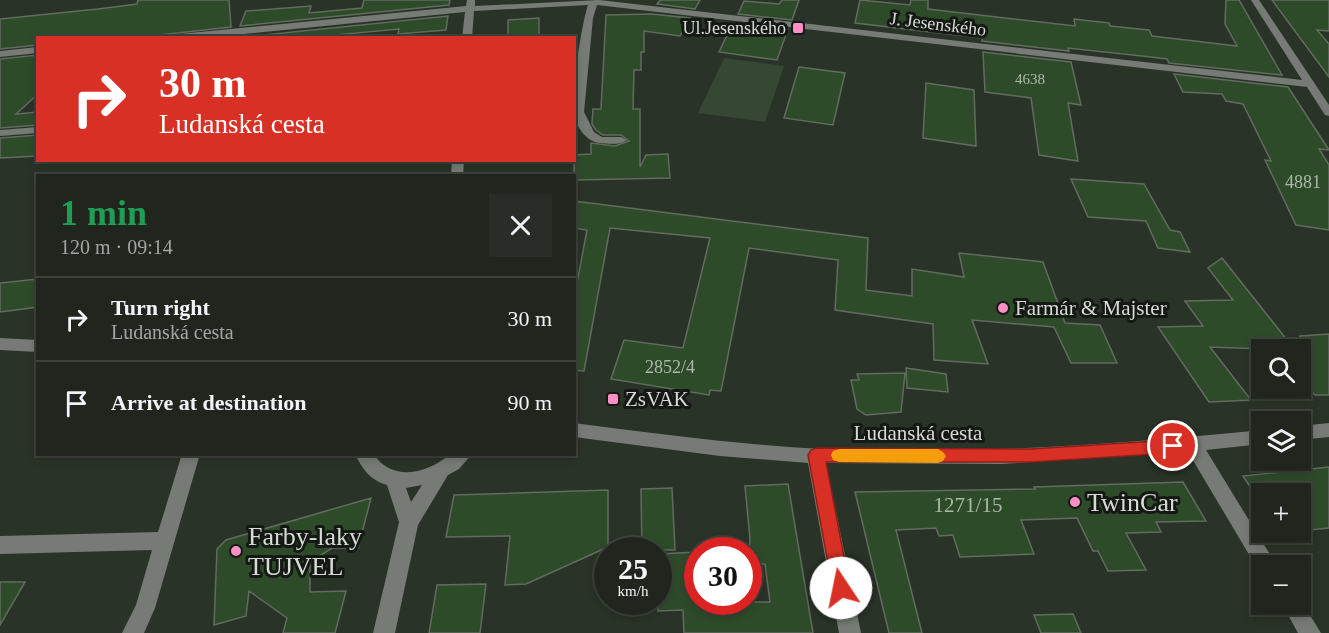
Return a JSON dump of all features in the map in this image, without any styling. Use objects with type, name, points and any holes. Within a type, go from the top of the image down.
[{"type":"street","points":[[1255,0],[1329,113]]},
{"type":"street","points":[[593,2],[588,18],[578,112],[589,134],[600,140],[621,140]]},
{"type":"street","name":"J. Jesenského","points":[[187,36],[470,4],[593,2],[703,9],[1309,84]]},
{"type":"street","points":[[467,36],[470,4]]},
{"type":"street","points":[[0,54],[36,50]]},
{"type":"street","points":[[0,133],[36,130]]},
{"type":"street","points":[[0,344],[36,346]]},
{"type":"street","name":"Ludanská cesta","points":[[576,430],[721,449],[816,455],[1031,455],[1193,445],[1251,438]]},
{"type":"street","points":[[1311,432],[1329,430]]},
{"type":"street","points":[[1193,445],[1260,555]]},
{"type":"street","points":[[816,455],[850,633]]},
{"type":"street","points":[[133,633],[145,608],[190,456]]},
{"type":"street","points":[[365,456],[376,471],[394,479],[417,479],[441,471],[461,456]]},
{"type":"street","points":[[384,633],[409,522],[441,471]]},
{"type":"street","points":[[394,479],[409,522]]},
{"type":"street","points":[[0,545],[166,541]]},
{"type":"street","points":[[1299,615],[1310,633]]},
{"type":"green space","points":[[724,58],[784,66],[765,122],[698,113]]},
{"type":"building","points":[[138,0],[229,0],[231,27],[150,36],[36,36],[36,45],[0,49],[0,19],[137,4]]},
{"type":"building","points":[[364,0],[450,0],[449,5],[240,26],[246,11],[311,6],[309,13],[362,8]]},
{"type":"building","points":[[660,0],[700,0],[695,9],[657,4]]},
{"type":"building","points":[[782,0],[799,0],[792,20],[738,14],[744,1],[779,4]]},
{"type":"building","points":[[860,0],[910,5],[911,0],[928,0],[928,9],[1075,26],[1074,19],[1109,23],[1110,26],[1149,30],[1152,36],[1237,46],[1225,24],[1226,0],[1239,0],[1282,75],[1169,63],[1167,59],[1151,57],[982,41],[982,38],[855,23]]},
{"type":"building","points":[[1272,0],[1329,0],[1329,31],[1317,30],[1329,44],[1329,77]]},
{"type":"building","points":[[651,14],[690,18],[680,36],[644,31],[641,70],[634,70],[633,109],[640,109],[640,167],[646,155],[668,154],[670,178],[576,180],[574,162],[576,162],[576,155],[591,154],[591,143],[615,146],[629,141],[621,135],[603,135],[592,124],[593,109],[601,109],[606,15]]},
{"type":"building","points":[[448,16],[446,30],[398,34],[399,29],[335,36],[254,36]]},
{"type":"building","points":[[539,18],[539,36],[508,36],[508,20]]},
{"type":"building","points":[[733,23],[788,29],[777,60],[719,52]]},
{"type":"building","points":[[983,52],[1071,62],[1081,105],[1068,103],[1078,161],[1039,155],[1031,98],[985,92]]},
{"type":"building","points":[[36,55],[36,96],[16,114],[36,112],[36,125],[0,128],[0,59]]},
{"type":"building","points":[[799,67],[845,73],[833,125],[784,118]]},
{"type":"building","points":[[1174,74],[1288,87],[1329,150],[1319,149],[1329,165],[1329,230],[1296,225],[1265,160],[1271,161],[1243,104],[1226,101],[1222,94],[1183,92]]},
{"type":"building","points":[[926,83],[974,90],[976,146],[923,138]]},
{"type":"building","points":[[36,135],[36,156],[0,158],[0,138]]},
{"type":"building","points":[[1071,179],[1144,184],[1170,230],[1180,232],[1190,252],[1158,248],[1146,221],[1088,217]]},
{"type":"building","points":[[576,201],[868,238],[866,290],[912,296],[912,269],[964,277],[959,253],[1043,262],[1065,323],[1100,325],[1117,363],[1071,363],[1054,327],[972,320],[988,364],[934,360],[933,324],[835,310],[838,260],[749,248],[721,391],[710,390],[709,395],[611,379],[624,340],[683,348],[710,238],[610,228],[584,371],[576,370],[576,288],[587,230],[576,228]]},
{"type":"building","points":[[1222,258],[1286,339],[1251,339],[1251,348],[1210,347],[1251,400],[1209,402],[1158,327],[1203,326],[1185,301],[1233,300],[1208,268]]},
{"type":"building","points":[[36,279],[36,307],[0,312],[0,283]]},
{"type":"building","points":[[1329,334],[1329,395],[1315,395],[1311,390],[1311,339],[1300,339],[1300,336]]},
{"type":"building","points":[[906,368],[946,374],[948,392],[907,388]]},
{"type":"building","points":[[905,373],[901,412],[866,415],[857,409],[851,380],[859,380],[857,374]]},
{"type":"building","points":[[1329,467],[1329,528],[1311,530],[1311,483],[1251,483],[1251,488],[1243,476],[1311,471],[1311,469]]},
{"type":"building","points":[[1183,482],[1206,521],[1156,522],[1161,532],[1126,533],[1146,570],[1108,571],[1098,551],[1093,551],[1077,518],[1021,520],[1034,554],[960,557],[953,535],[939,536],[936,528],[896,530],[922,633],[889,633],[855,492],[1035,489],[1034,487]]},
{"type":"building","points":[[788,484],[813,633],[684,633],[683,610],[672,610],[672,553],[684,553],[684,615],[762,615],[762,602],[770,602],[765,564],[762,564],[762,537],[750,537],[745,486]]},
{"type":"building","points":[[672,488],[675,550],[672,550],[672,537],[642,537],[641,489]]},
{"type":"building","points":[[608,490],[608,537],[594,537],[594,553],[526,584],[505,585],[510,536],[446,537],[454,495]]},
{"type":"building","points":[[371,498],[358,548],[332,548],[310,562],[310,592],[346,591],[335,633],[283,633],[287,618],[249,591],[246,616],[214,625],[217,549],[226,540]]},
{"type":"building","points":[[0,582],[25,582],[0,625]]},
{"type":"building","points":[[486,584],[480,633],[429,633],[437,585]]},
{"type":"building","points":[[1073,614],[1081,633],[1041,633],[1034,615]]},
{"type":"slow traffic","points":[[839,455],[938,456]]},
{"type":"place","name":"Ul.Jesenského","points":[[798,28]]},
{"type":"place","name":"Farmár & Majster","points":[[1003,308]]},
{"type":"place","name":"ZsVAK","points":[[613,399]]},
{"type":"place","name":"TwinCar","points":[[1075,502]]},
{"type":"place","name":"Farby-laky TUJVEL","points":[[236,551]]},
{"type":"route","points":[[841,588],[816,455],[919,457],[1031,455],[1094,453],[1173,446]]}]
